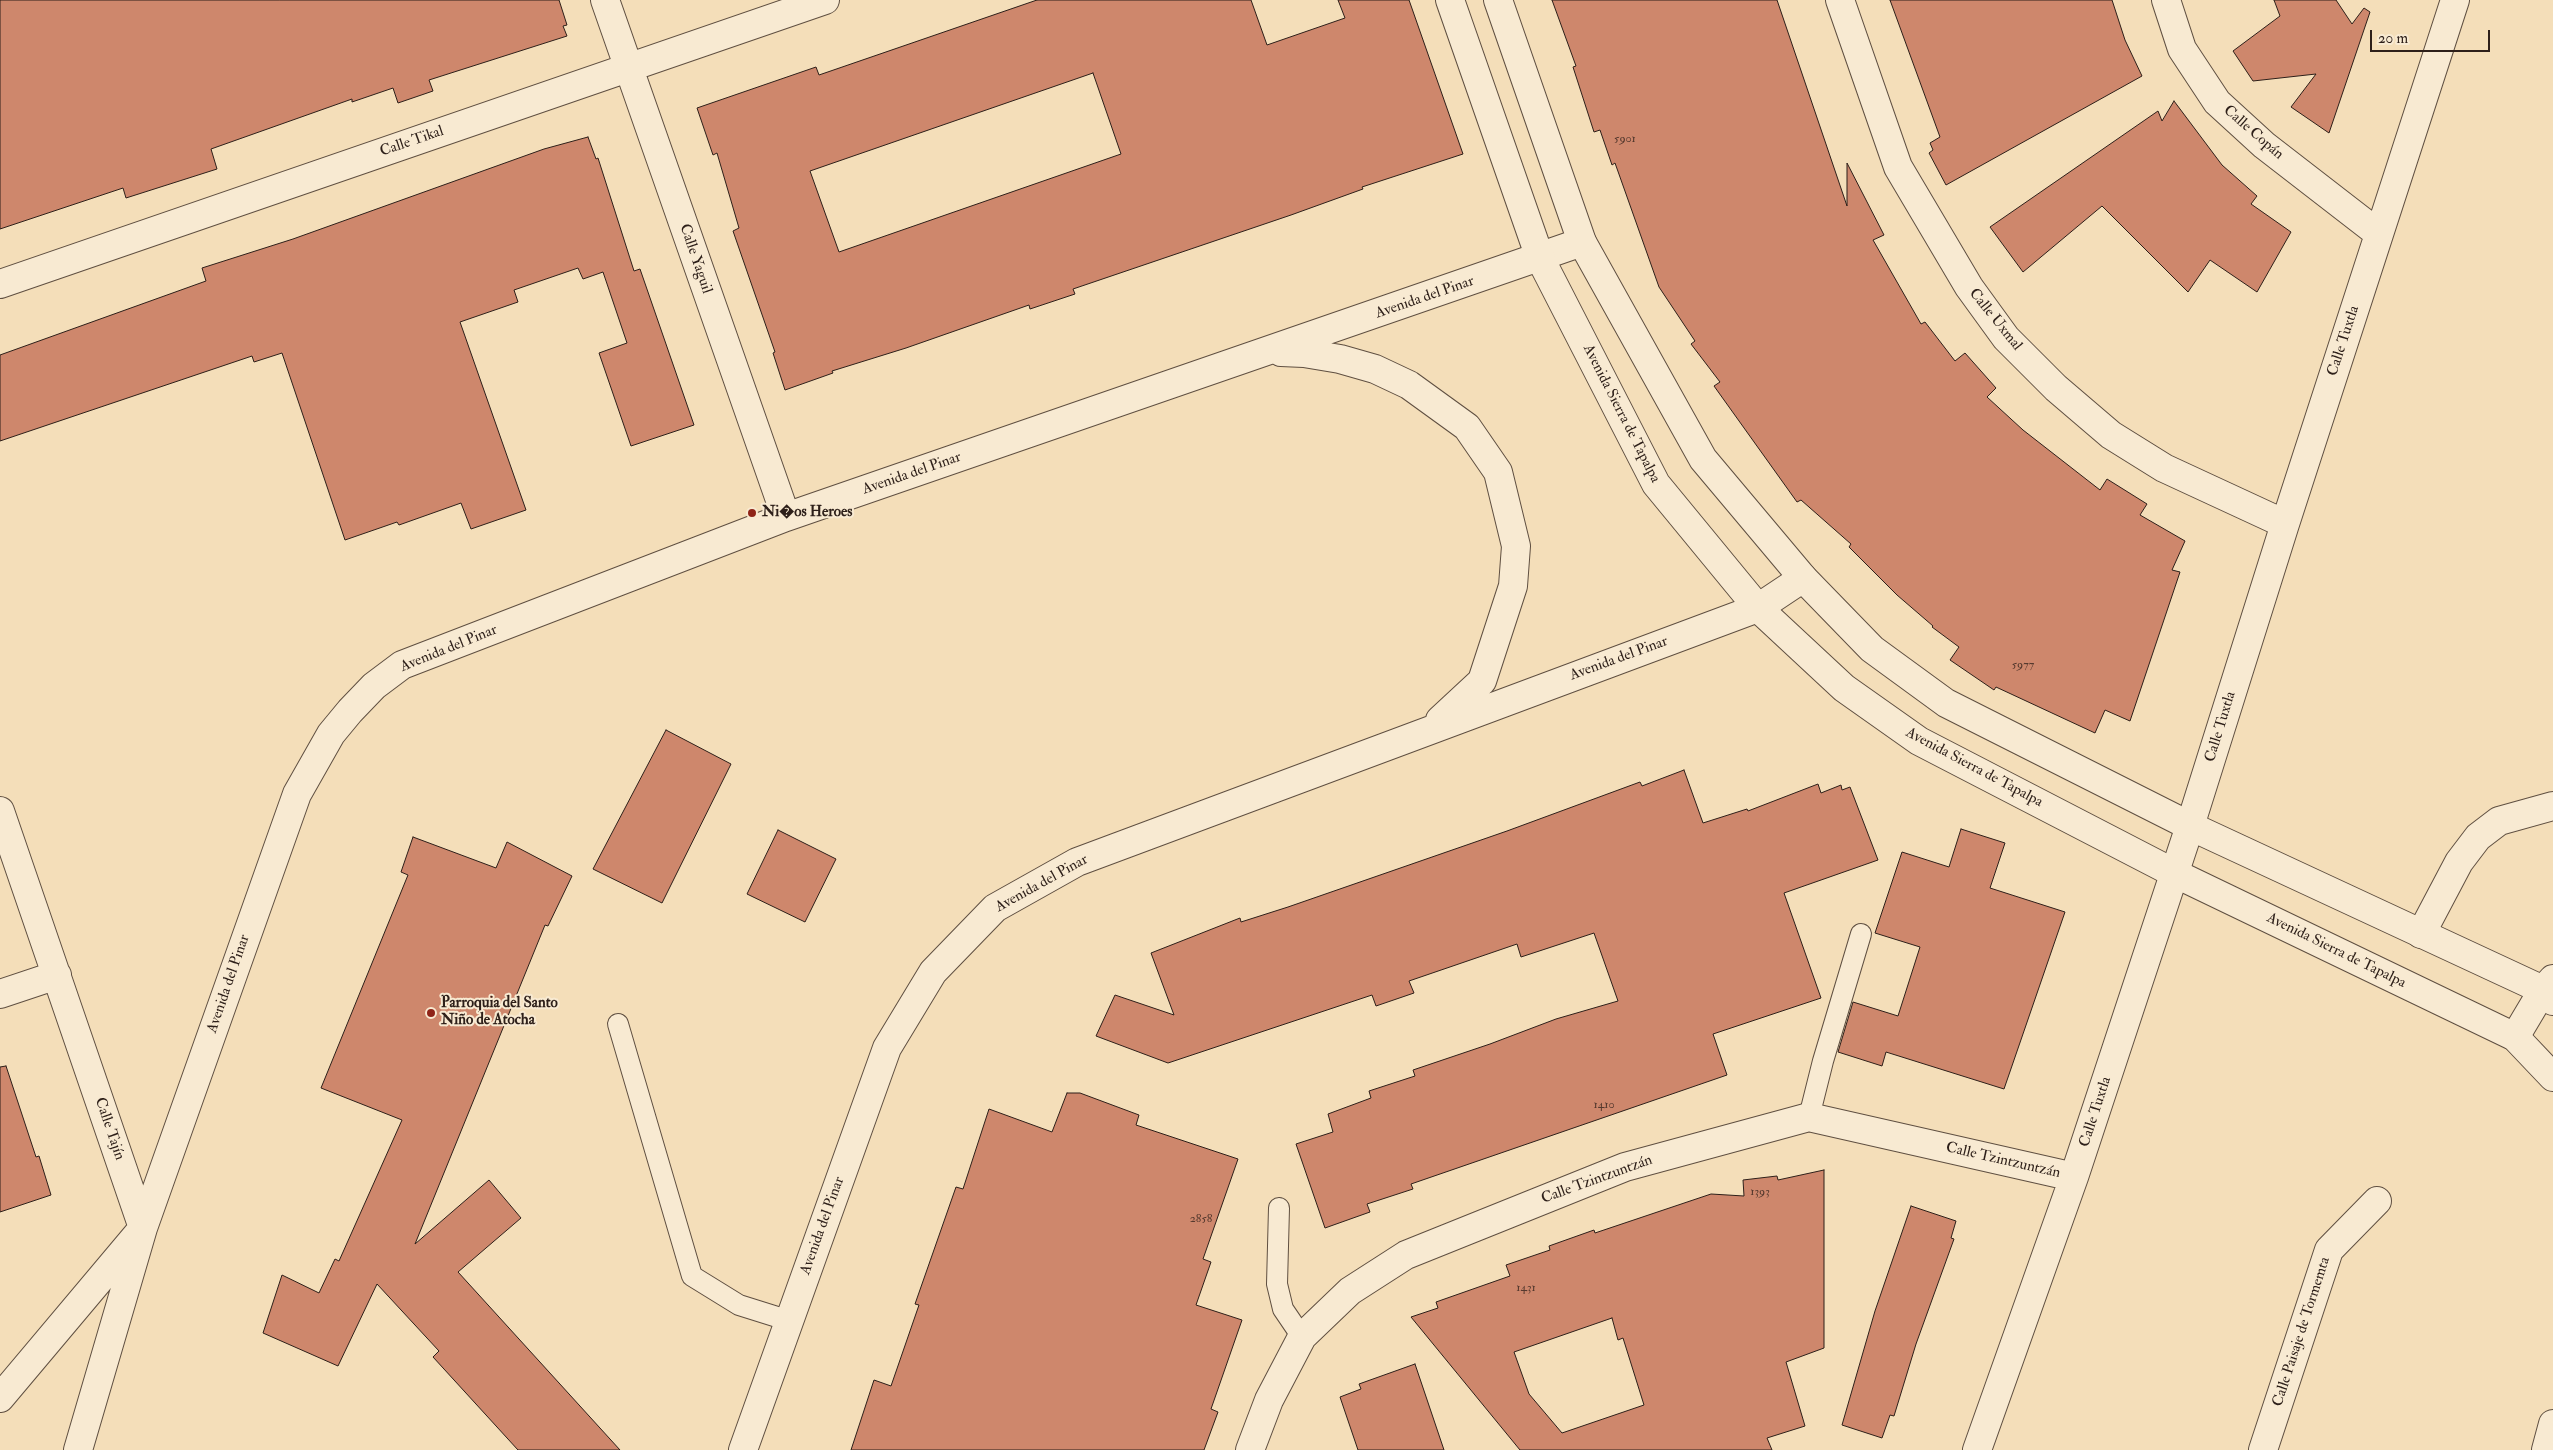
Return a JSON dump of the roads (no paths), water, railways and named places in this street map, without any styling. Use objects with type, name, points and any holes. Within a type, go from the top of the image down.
[{"type":"street","name":"Calle Yaguil","points":[[605,0],[786,517]]},
{"type":"street","name":"Calle Tikal","points":[[0,284],[825,0]]},
{"type":"street","name":"Avenida Sierra de Tapalpa","points":[[1450,0],[1540,258],[1656,484],[1758,608],[1844,688],[1919,741],[2174,873],[2515,1037],[2553,1077]]},
{"type":"street","points":[[1498,0],[1582,242],[1703,459],[1803,578],[1872,650],[1946,703],[2190,826],[2421,934],[2550,990],[2515,1037]]},
{"type":"street","name":"Calle Uxmal","points":[[1840,0],[1898,167],[1968,287],[2006,338],[2056,388],[2111,435],[2164,468],[2285,524]]},
{"type":"street","name":"Calle Copán","points":[[2166,0],[2182,49],[2217,102],[2264,145],[2379,234]]},
{"type":"street","name":"Calle Tuxtla","points":[[1977,1450],[2074,1177],[2190,826],[2285,524],[2455,0]]},
{"type":"street","name":"Avenida del Pinar","points":[[0,1398],[143,1228],[297,794],[331,734],[374,686],[402,665],[786,517],[1582,242]]},
{"type":"street","name":"Avenida del Pinar","points":[[1267,352],[1304,353],[1340,359],[1375,369],[1409,385],[1467,427],[1498,472],[1516,546],[1512,586],[1482,681],[1429,730]]},
{"type":"street","name":"Avenida del Pinar","points":[[743,1450],[887,1048],[933,972],[994,908],[1077,862],[1758,608],[1803,578]]},
{"type":"street","points":[[2421,934],[2459,862],[2478,837],[2499,821],[2553,806]]},
{"type":"street","name":"Calle Tajín","points":[[0,811],[143,1228]]},
{"type":"street","points":[[0,994],[56,975]]},
{"type":"street","name":"Calle Tzintzuntzán","points":[[1250,1450],[1269,1400],[1302,1337],[1350,1291],[1406,1255],[1625,1167],[1810,1117],[2074,1177]]},
{"type":"street","name":"Calle Paisaje de Tormemta","points":[[2263,1450],[2330,1250],[2378,1201]]},
{"type":"street","points":[[78,1450],[143,1228]]},
{"type":"street","points":[[2546,1450],[2553,1424]]},
{"type":"lane","points":[[1810,1117],[1823,1061],[1861,934]]},
{"type":"lane","points":[[618,1024],[692,1276],[739,1305],[790,1321]]},
{"type":"lane","points":[[1279,1208],[1277,1284],[1284,1309],[1302,1337]]},
{"type":"place","name":"Ni�os Heroes","points":[[752,513]]},
{"type":"place","name":"Parroquia del Santo Niño de Atocha","points":[[431,1013]]}]
